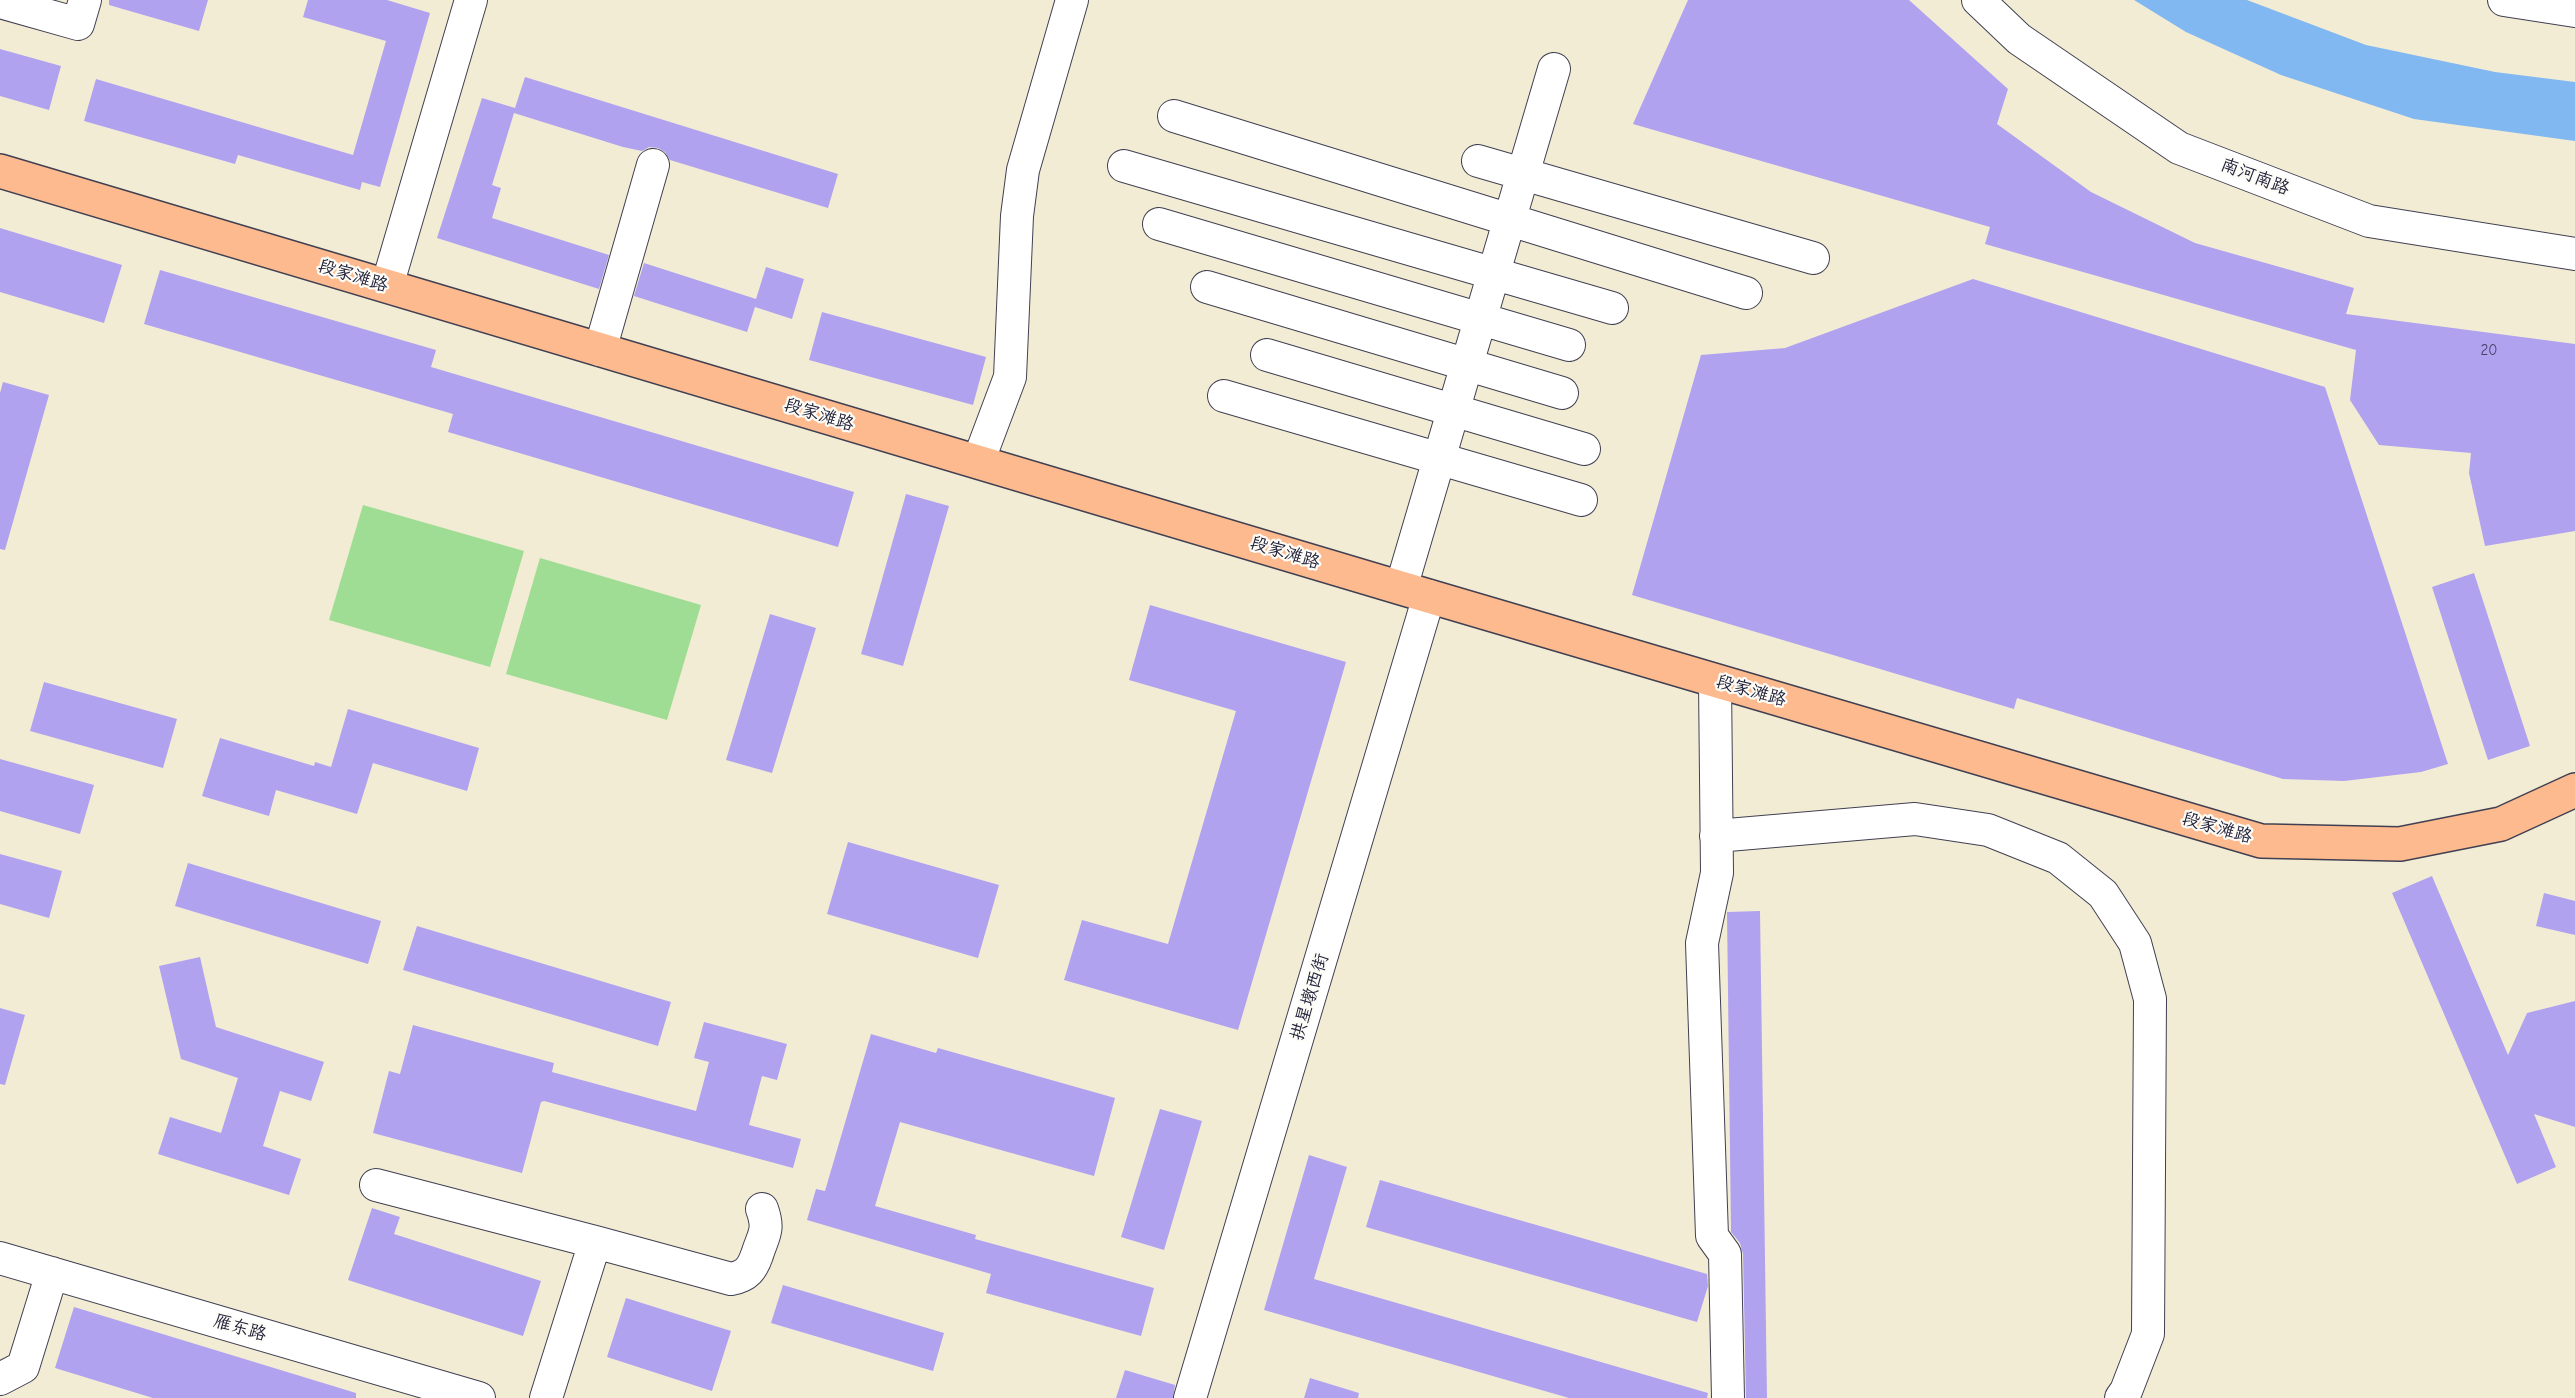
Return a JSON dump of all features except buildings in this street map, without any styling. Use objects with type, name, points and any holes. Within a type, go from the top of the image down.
[{"type":"main road","name":"段家滩路","points":[[0,171],[2261,841],[2400,844],[2501,824],[2575,790]]},
{"type":"street","points":[[0,2],[78,24],[85,0]]},
{"type":"street","points":[[387,286],[471,0]]},
{"type":"street","points":[[978,462],[1010,377],[1017,216],[1023,170],[1072,0]]},
{"type":"street","name":"南河南路","points":[[1978,0],[2019,39],[2179,148],[2369,221],[2575,254]]},
{"type":"street","points":[[2504,0],[2575,11]]},
{"type":"street","name":"拱星墩西街","points":[[1190,1398],[1415,592],[1439,459],[1554,69]]},
{"type":"street","points":[[1174,116],[1746,293]]},
{"type":"street","points":[[1478,161],[1813,258]]},
{"type":"street","points":[[600,350],[652,165]]},
{"type":"street","points":[[1124,166],[1612,308]]},
{"type":"street","points":[[1159,224],[1569,345]]},
{"type":"street","points":[[1207,287],[1562,393]]},
{"type":"street","points":[[1267,355],[1584,449]]},
{"type":"street","points":[[1224,396],[1581,500]]},
{"type":"street","points":[[1715,681],[1717,873],[1702,943],[1712,1236],[1725,1254],[1728,1398]]},
{"type":"street","points":[[1716,836],[1915,819],[1988,830],[2058,858],[2103,894],[2134,943],[2150,999],[2148,1334],[2126,1391],[2121,1398]]},
{"type":"street","points":[[376,1185],[731,1279],[739,1278],[752,1269],[763,1243],[766,1220],[762,1209]]},
{"type":"street","points":[[546,1398],[595,1242]]},
{"type":"street","name":"雁东路","points":[[0,1258],[479,1398]]},
{"type":"street","points":[[0,1379],[22,1367],[52,1273]]},
{"type":"green space","points":[[363,505],[524,551],[490,667],[329,620]]},
{"type":"green space","points":[[540,558],[701,605],[667,720],[506,674]]},
{"type":"water","points":[[2134,0],[2247,0],[2366,45],[2495,72],[2575,82],[2575,141],[2414,119],[2281,75],[2186,32]]}]
